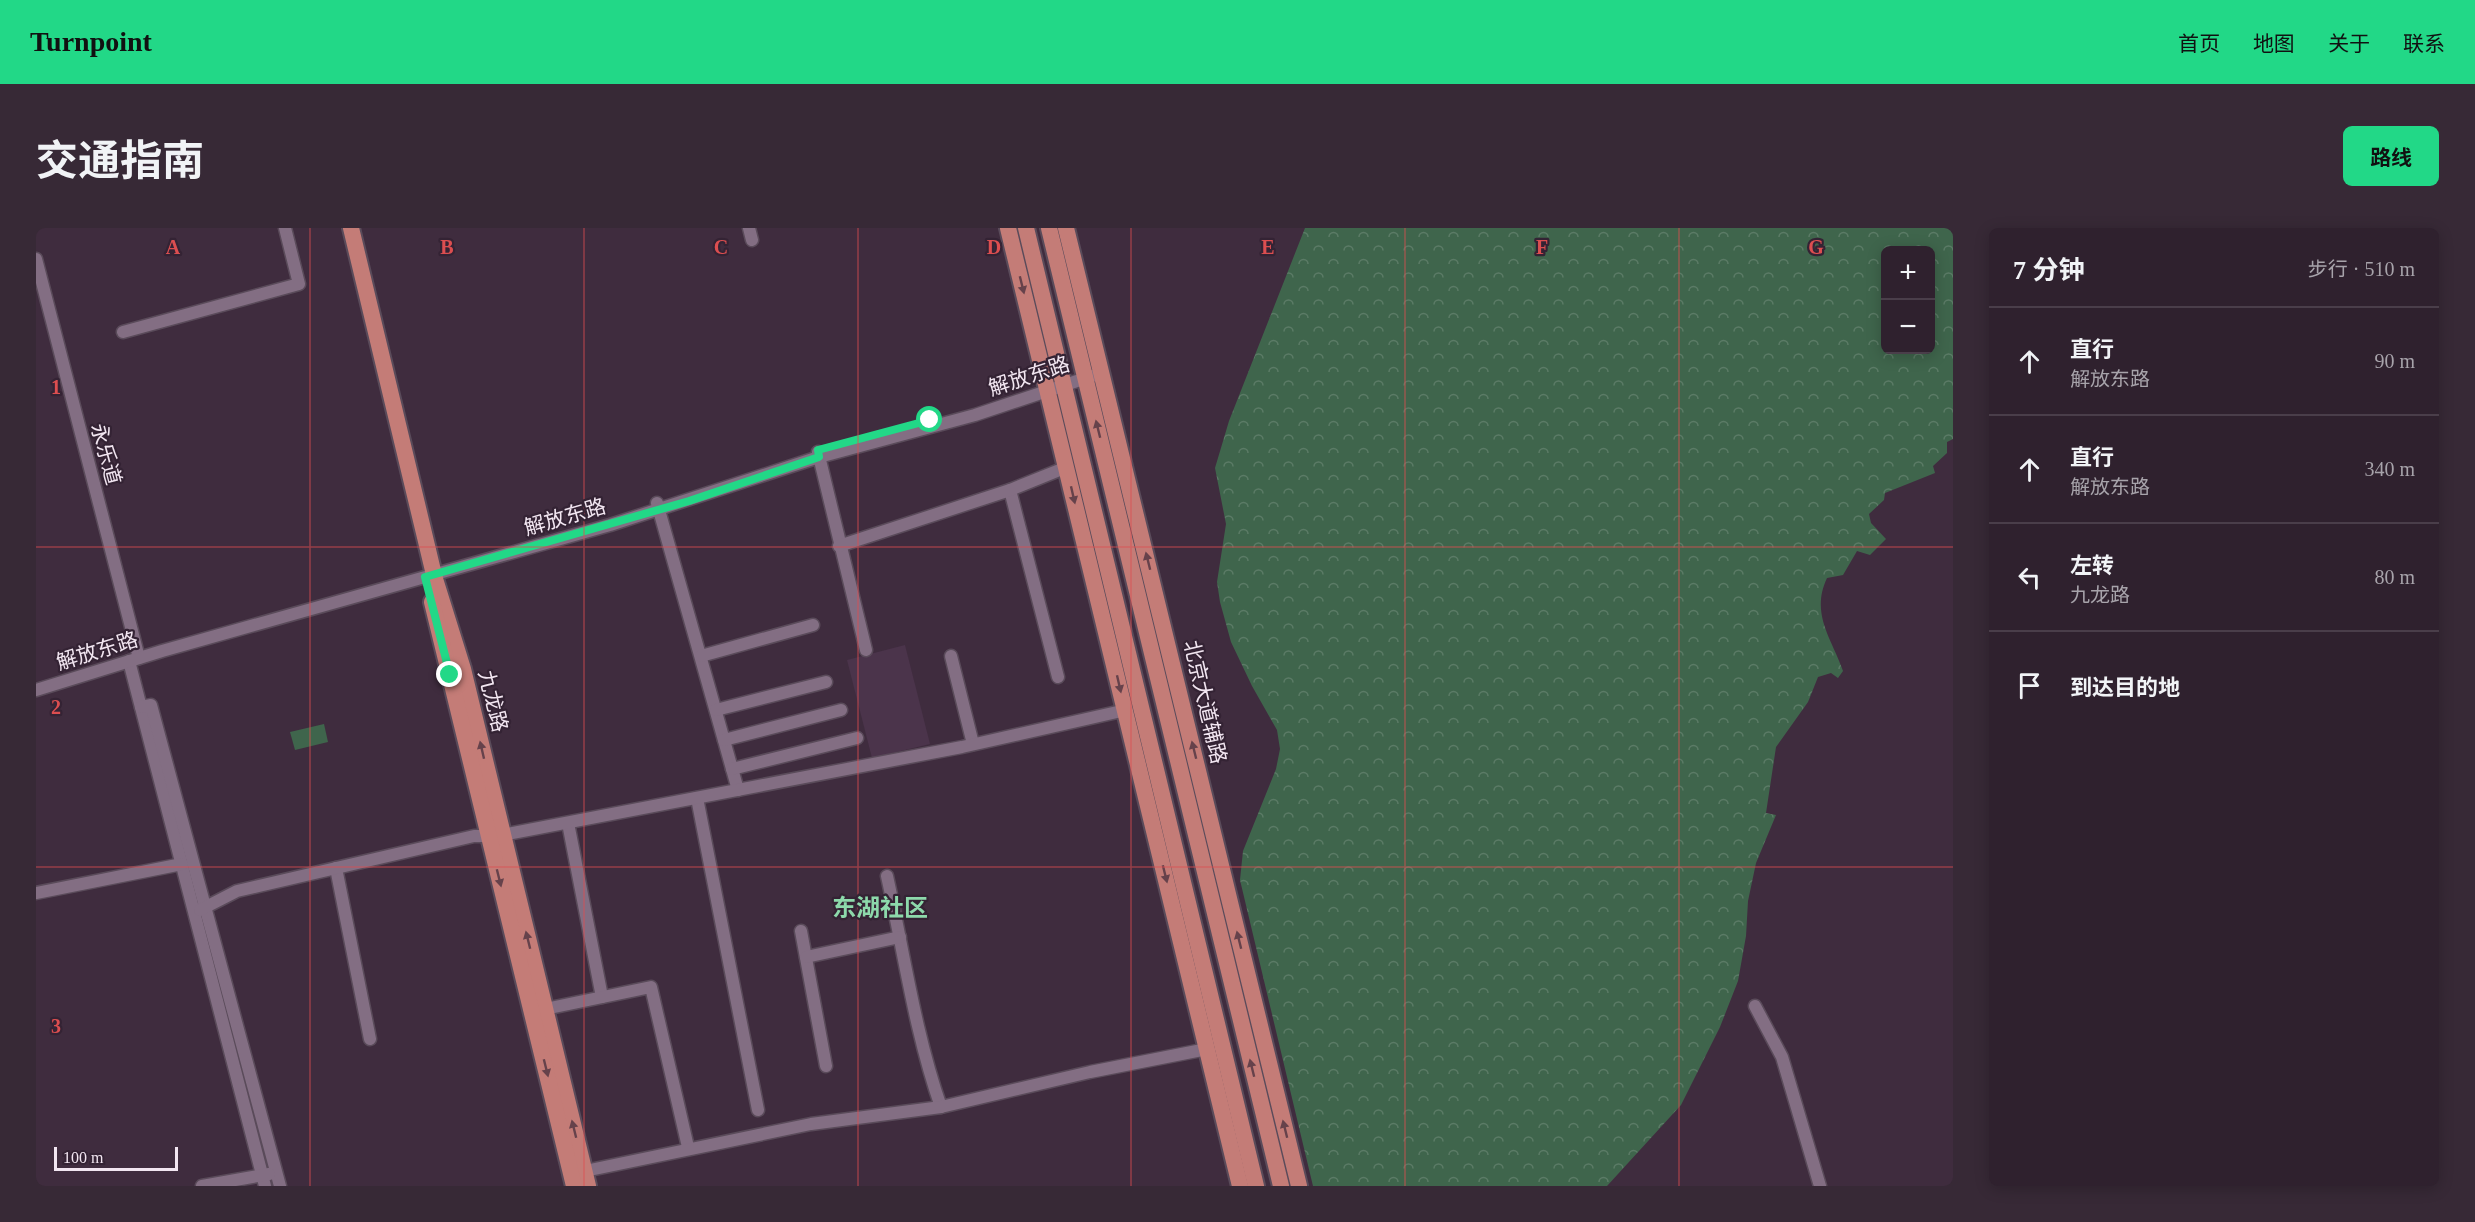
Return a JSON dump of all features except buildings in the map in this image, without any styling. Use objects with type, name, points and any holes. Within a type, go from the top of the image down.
[{"type":"main road","name":"九龙路","points":[[341,228],[496,835],[545,1009],[586,1179]]},
{"type":"main road","name":"九龙路","points":[[351,228],[429,572]]},
{"type":"main road","points":[[1008,228],[1054,384],[1256,1186]]},
{"type":"main road","points":[[1026,228],[1067,467],[1240,1186]]},
{"type":"main road","points":[[1049,228],[1281,1186]]},
{"type":"main road","name":"北京大道辅路","points":[[1066,228],[1299,1186]]},
{"type":"main road","name":"九龙路","points":[[496,835],[574,1186]]},
{"type":"street","points":[[123,332],[299,284],[285,228]]},
{"type":"street","name":"永乐道","points":[[36,259],[134,657]]},
{"type":"street","name":"永乐道","points":[[36,283],[134,657]]},
{"type":"street","name":"解放东路","points":[[36,682],[134,657],[658,507],[818,454],[1101,369]]},
{"type":"street","points":[[818,454],[866,650]]},
{"type":"street","points":[[839,546],[1010,490],[1067,467]]},
{"type":"street","points":[[1010,490],[1058,677]]},
{"type":"street","points":[[658,507],[738,790]]},
{"type":"street","points":[[701,656],[813,625]]},
{"type":"street","points":[[951,656],[973,744]]},
{"type":"street","points":[[134,657],[141,707],[182,864],[201,909],[280,1186]]},
{"type":"street","name":"解放东路","points":[[36,690],[134,657]]},
{"type":"street","points":[[716,710],[826,682]]},
{"type":"street","points":[[141,707],[151,705],[264,1181]]},
{"type":"street","points":[[724,740],[841,710]]},
{"type":"street","points":[[201,909],[237,891],[474,836],[496,835],[568,823],[973,744],[1126,710]]},
{"type":"street","points":[[732,769],[857,738]]},
{"type":"street","points":[[697,798],[758,1110]]},
{"type":"street","points":[[568,823],[602,997]]},
{"type":"street","points":[[36,893],[182,864]]},
{"type":"street","points":[[336,868],[370,1039]]},
{"type":"street","points":[[887,876],[912,1000],[932,1081],[941,1107]]},
{"type":"street","points":[[801,931],[825,1066]]},
{"type":"street","points":[[806,957],[900,937]]},
{"type":"street","points":[[545,1009],[651,987],[688,1147]]},
{"type":"street","points":[[1755,1006],[1782,1057],[1820,1186]]},
{"type":"street","points":[[586,1179],[688,1147],[811,1124],[941,1107],[1090,1072],[1207,1049]]},
{"type":"street","points":[[202,1186],[264,1181],[277,1173]]},
{"type":"shaded area","points":[[905,645],[930,744],[872,758],[847,660]]},
{"type":"green space","points":[[1305,228],[1953,228],[1953,439],[1947,442],[1947,453],[1933,466],[1935,473],[1885,493],[1884,500],[1869,514],[1871,523],[1886,539],[1870,555],[1857,551],[1843,575],[1827,578],[1822,591],[1822,615],[1824,626],[1843,671],[1838,678],[1831,673],[1818,677],[1808,702],[1776,747],[1766,813],[1776,815],[1756,863],[1748,901],[1746,936],[1738,981],[1720,1027],[1681,1105],[1607,1186],[1313,1186],[1240,880],[1243,851],[1276,769],[1280,749],[1277,730],[1231,642],[1220,602],[1217,582],[1226,524],[1215,468],[1229,421]]},
{"type":"green space","points":[[324,724],[328,742],[295,750],[290,732]]},
{"type":"district","name":"东湖社区","points":[[880,908]]},
{"type":"route","points":[[450,675],[425,577],[689,501],[819,457],[818,450],[930,420]]}]
